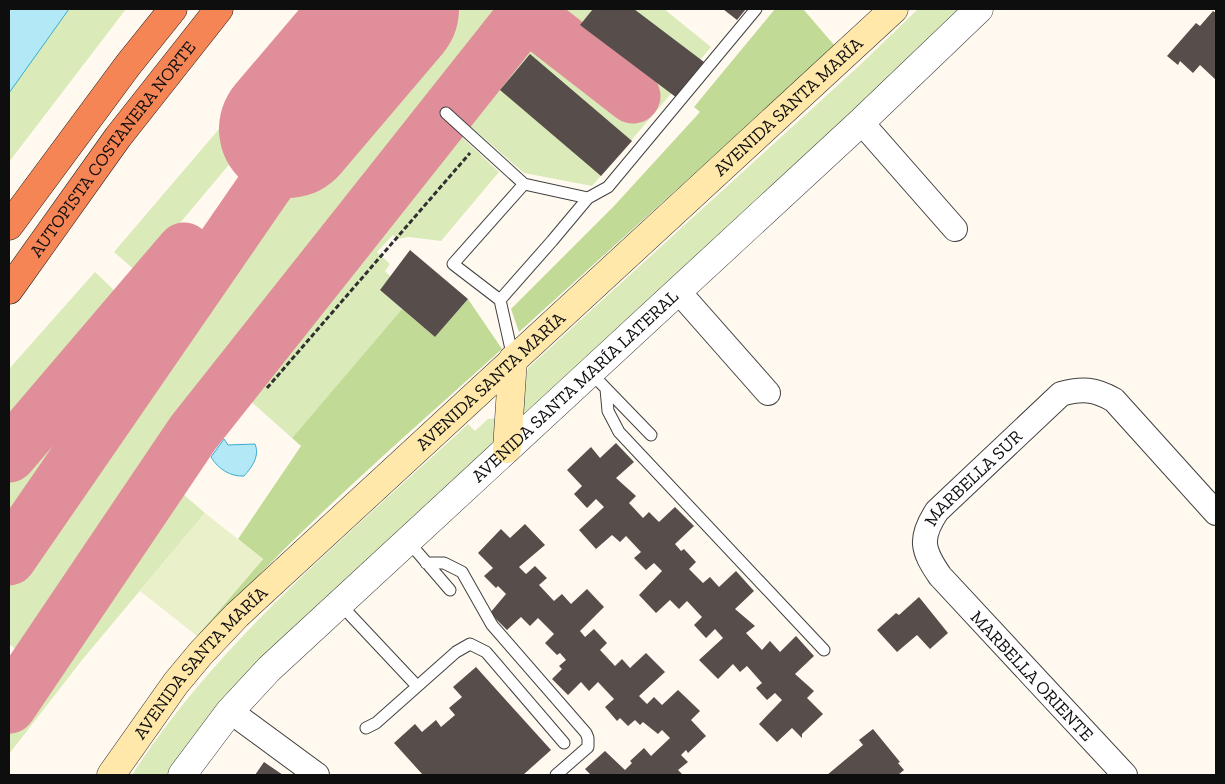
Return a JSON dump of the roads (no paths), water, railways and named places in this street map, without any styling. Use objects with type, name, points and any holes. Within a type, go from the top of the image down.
[{"type":"highway","name":"AUTOPISTA COSTANERA NORTE","points":[[9,226],[122,72],[173,9]]},
{"type":"highway","name":"AUTOPISTA COSTANERA NORTE","points":[[9,290],[118,137],[219,9]]},
{"type":"main road","name":"AVENIDA SANTA MARÍA","points":[[111,775],[201,653],[278,576],[894,9]]},
{"type":"main road","points":[[507,449],[514,359]]},
{"type":"street","name":"AVENIDA SANTA MARÍA LATERAL","points":[[182,775],[230,711],[269,669],[507,449],[598,381],[678,291],[861,122],[978,9]]},
{"type":"street","points":[[861,122],[955,228]]},
{"type":"street","points":[[678,291],[768,393]]},
{"type":"street","name":"MARBELLA SUR","points":[[940,576],[928,559],[924,544],[928,523],[937,511],[1061,394],[1088,389],[1100,392],[1114,400],[1216,513]]},
{"type":"street","name":"MARBELLA ORIENTE","points":[[940,576],[1125,775]]},
{"type":"street","points":[[230,711],[317,775]]},
{"type":"lane","points":[[500,300],[588,198],[608,187],[756,9]]},
{"type":"lane","points":[[446,113],[524,184],[588,198]]},
{"type":"lane","points":[[514,359],[500,300],[453,264],[524,184]]},
{"type":"lane","points":[[598,381],[651,435]]},
{"type":"lane","points":[[598,381],[608,410],[619,432],[824,650]]},
{"type":"lane","points":[[407,540],[450,590]]},
{"type":"lane","points":[[426,563],[444,563],[462,572],[492,625],[586,733],[588,747],[556,775]]},
{"type":"lane","points":[[339,604],[417,686]]},
{"type":"lane","points":[[366,728],[376,723],[464,646],[477,646],[486,652],[564,744]]},
{"type":"water","points":[[9,9],[69,9],[9,93]]},
{"type":"water","points":[[224,439],[228,445],[255,444],[256,457],[244,476],[234,475],[225,471],[211,457]]}]
